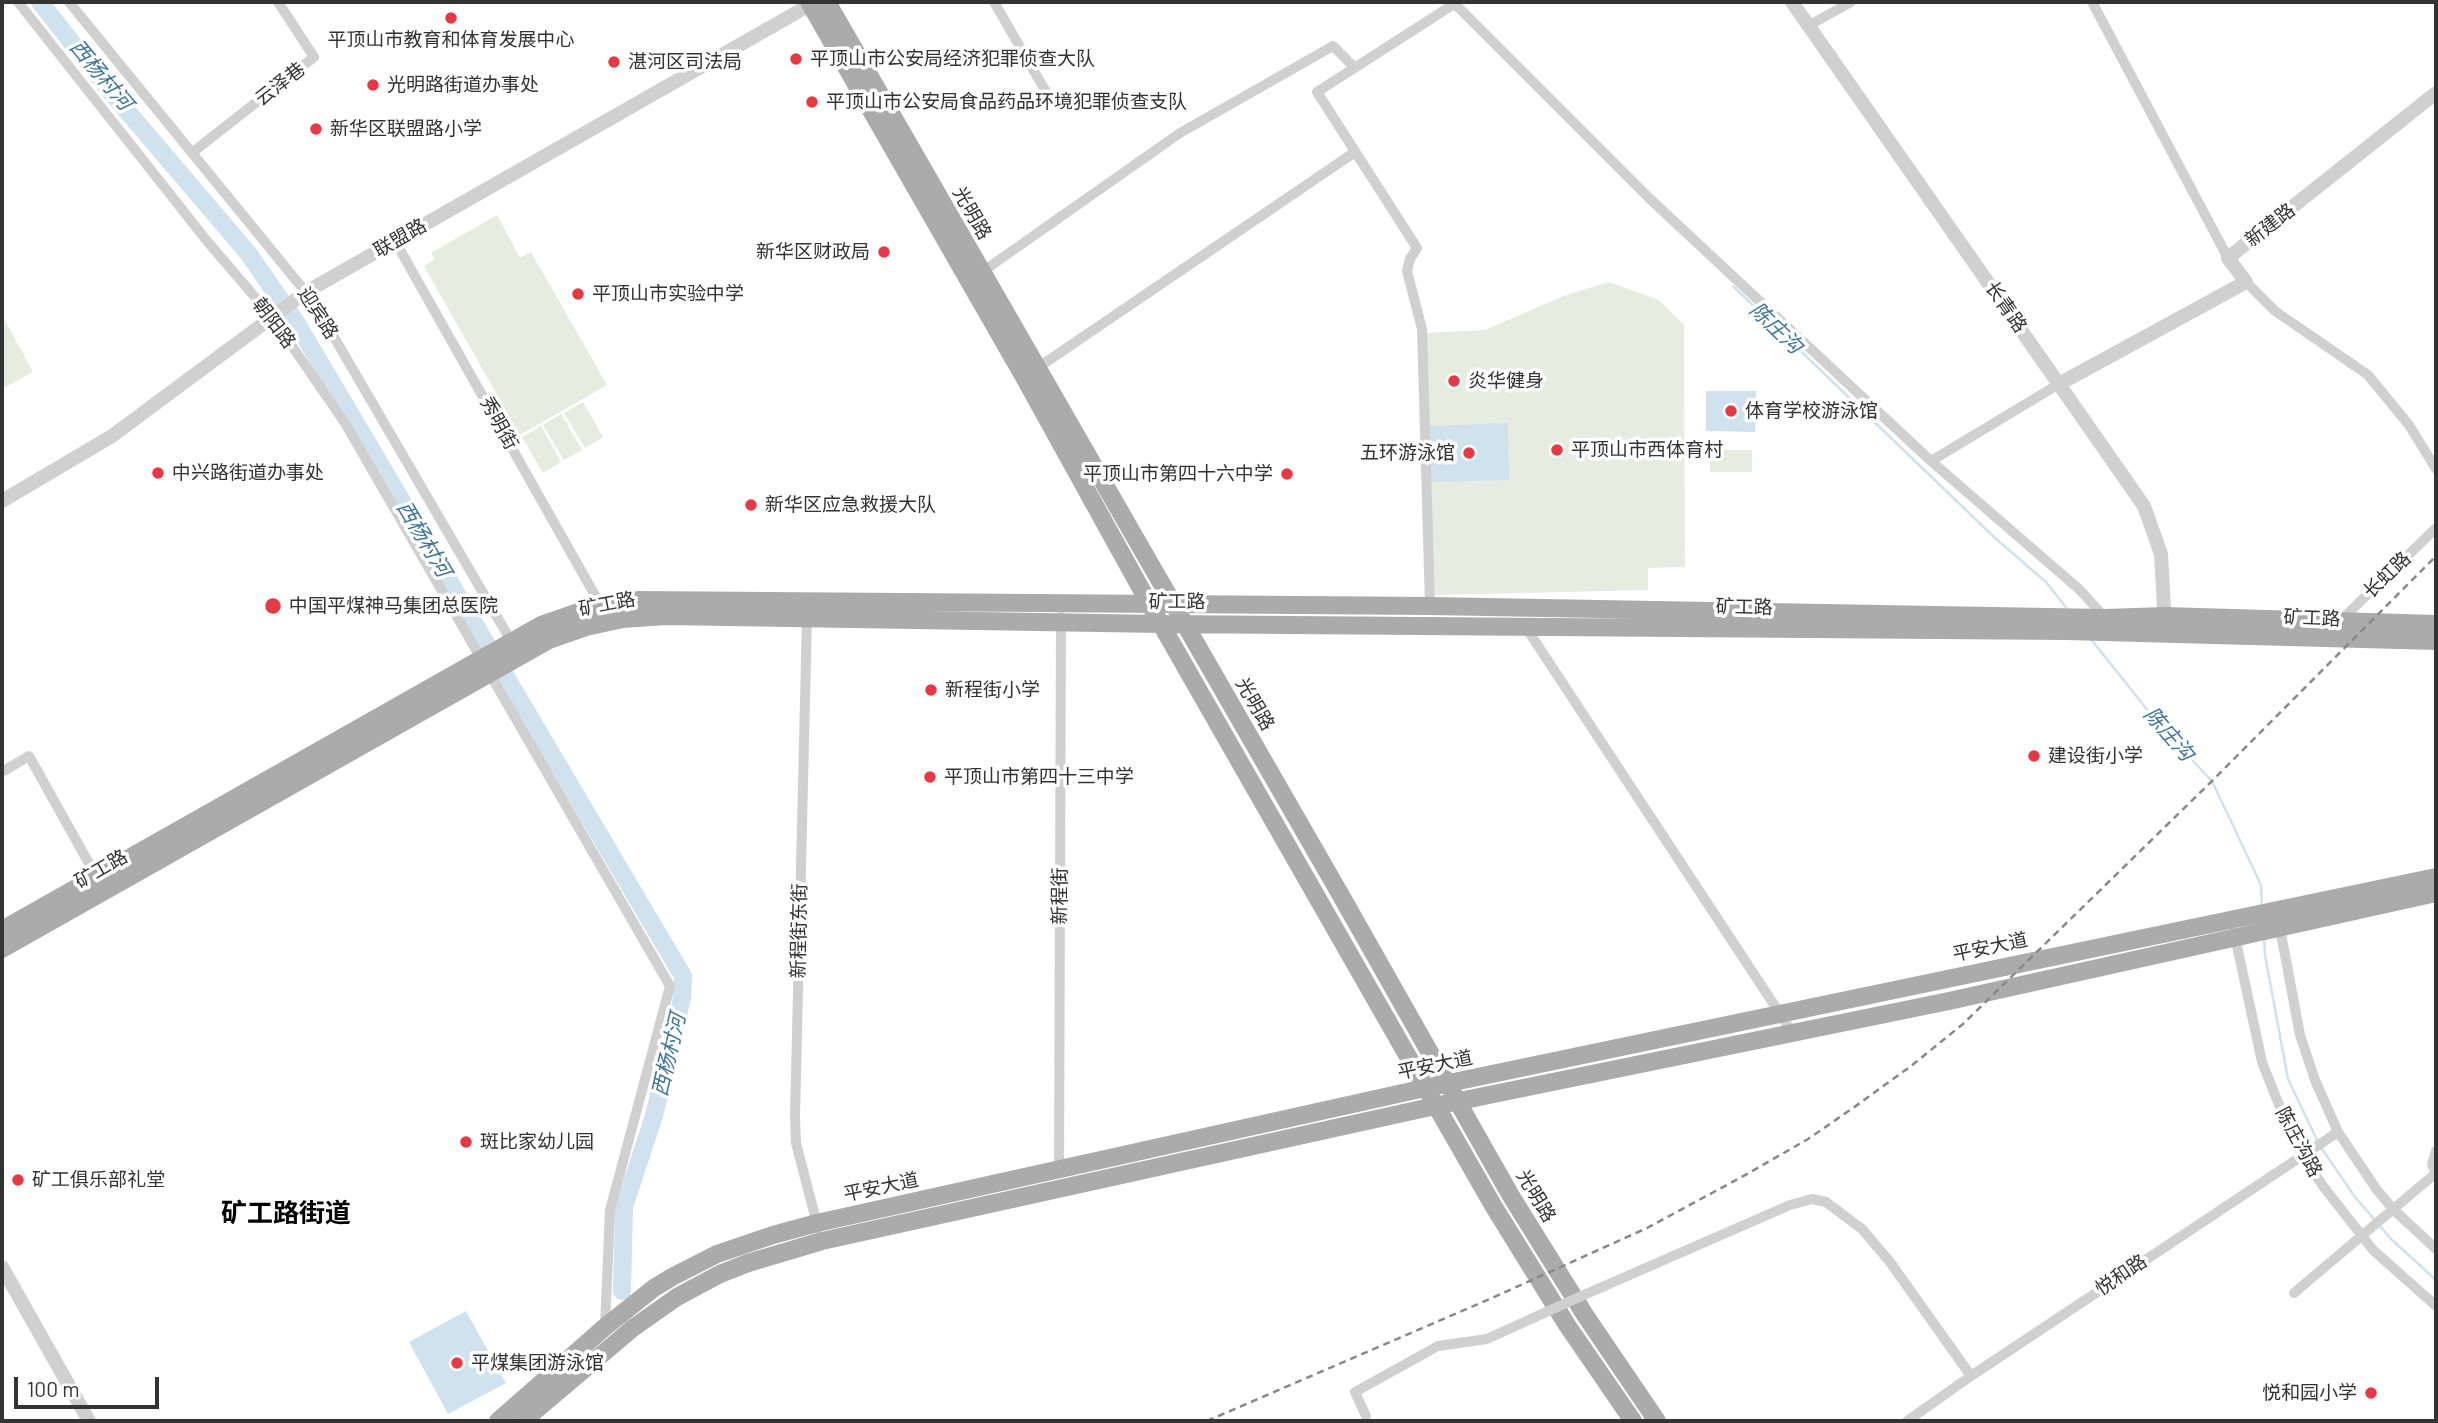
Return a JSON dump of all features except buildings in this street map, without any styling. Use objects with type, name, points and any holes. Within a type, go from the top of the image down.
[{"type":"main road","name":"光明路","points":[[815,2],[982,272],[1150,605],[1435,1106],[1567,1325],[1633,1421]]},
{"type":"main road","name":"光明路","points":[[815,2],[1031,372],[1185,623],[1538,1239],[1585,1315],[1657,1421]]},
{"type":"main road","name":"矿工路","points":[[511,652],[541,625],[601,606],[638,600],[669,599],[1062,613],[1162,624],[2061,624]]},
{"type":"main road","name":"矿工路","points":[[2,930],[96,876],[511,652],[586,627],[623,619],[666,616],[807,618],[1062,613],[1174,605],[1430,606],[2106,625],[2339,622],[2436,624]]},
{"type":"main road","name":"矿工路","points":[[2165,624],[2354,640],[2436,641]]},
{"type":"main road","name":"矿工路","points":[[2,949],[486,665]]},
{"type":"main road","name":"平安大道","points":[[2274,920],[2436,877]]},
{"type":"main road","name":"平安大道","points":[[499,1421],[605,1327],[654,1288],[693,1265],[741,1245],[817,1223],[1425,1088],[1781,1015],[1929,981],[2436,893]]},
{"type":"main road","name":"平安大道","points":[[523,1421],[633,1328],[677,1297],[748,1263],[822,1241],[1458,1101],[1949,1001],[2237,927]]},
{"type":"street","name":"朝阳路","points":[[18,2],[208,241],[274,315],[345,423],[670,986],[610,1210],[605,1327]]},
{"type":"street","name":"迎宾路","points":[[69,2],[193,152],[302,294],[511,652]]},
{"type":"street","name":"云泽巷","points":[[193,152],[314,57],[278,2]]},
{"type":"street","name":"联盟路","points":[[2,501],[112,436],[302,294],[815,2]]},
{"type":"street","points":[[994,2],[1049,97]]},
{"type":"street","name":"长青路","points":[[1792,2],[2144,506],[2161,554],[2165,624]]},
{"type":"street","points":[[1808,26],[1850,2]]},
{"type":"street","points":[[2092,2],[2228,258]]},
{"type":"street","points":[[1430,606],[1422,329],[1407,271],[1417,248],[1317,92],[1454,3],[1649,198],[1931,461],[2080,590],[2106,625]]},
{"type":"street","points":[[982,272],[1180,133],[1334,46],[1355,68]]},
{"type":"street","name":"新建路","points":[[2246,282],[2228,258],[2436,93]]},
{"type":"street","points":[[1031,372],[1355,152]]},
{"type":"street","name":"秀明街","points":[[395,240],[601,606]]},
{"type":"street","points":[[1931,461],[2059,383],[2246,282],[2275,312],[2368,375],[2409,425],[2436,469]]},
{"type":"street","name":"长虹路","points":[[2339,622],[2436,528]]},
{"type":"street","name":"新程街","points":[[1059,1188],[1062,613]]},
{"type":"street","name":"新程街东街","points":[[807,618],[795,1116],[796,1143],[822,1241]]},
{"type":"street","points":[[1525,626],[1792,1032]]},
{"type":"street","points":[[2,772],[29,756],[96,876]]},
{"type":"street","name":"陈庄沟路","points":[[2274,920],[2300,1034],[2334,1135],[2391,1213],[2436,1249]]},
{"type":"street","name":"陈庄沟路","points":[[2237,927],[2262,1062],[2304,1153],[2323,1186],[2373,1250],[2436,1307]]},
{"type":"street","name":"悦和路","points":[[1906,1421],[2334,1135]]},
{"type":"street","points":[[2294,1293],[2436,1173],[2432,1164],[2436,1151]]},
{"type":"street","points":[[1366,1416],[1354,1392],[1438,1346],[1487,1339],[1790,1205],[1812,1199],[1826,1202],[1862,1229],[1891,1262],[1971,1376]]},
{"type":"street","points":[[2,1267],[88,1421]]},
{"type":"shaded area","points":[[497,215],[520,258],[531,252],[607,385],[520,435],[424,266],[435,259],[431,253]]},
{"type":"shaded area","name":"平顶山市西体育村","points":[[1609,282],[1659,300],[1684,325],[1685,567],[1648,568],[1648,590],[1434,595],[1424,333],[1485,330],[1566,295]]},
{"type":"shaded area","points":[[2,315],[33,372],[2,389]]},
{"type":"shaded area","points":[[583,402],[603,437],[585,448],[564,413]]},
{"type":"shaded area","points":[[561,414],[582,450],[564,460],[543,425]]},
{"type":"shaded area","points":[[541,426],[561,462],[543,473],[522,437]]},
{"type":"shaded area","points":[[1709,450],[1752,450],[1752,472],[1710,472]]},
{"type":"water","name":"体育学校游泳馆","points":[[1706,391],[1756,391],[1755,432],[1706,431]]},
{"type":"water","name":"五环游泳馆","points":[[1508,423],[1509,480],[1431,482],[1429,426]]},
{"type":"water","name":"平煤集团游泳馆","points":[[466,1311],[506,1383],[448,1414],[409,1342]]},
{"type":"waterway","name":"西杨村河","points":[[40,2],[110,91],[248,253],[296,322],[683,976],[682,998],[654,1116],[624,1207],[622,1291]]},
{"type":"waterway","name":"陈庄沟","points":[[1733,286],[1995,538],[2046,582],[2068,610]]},
{"type":"waterway","name":"陈庄沟","points":[[2090,638],[2165,732],[2212,781],[2261,885],[2262,907]]},
{"type":"waterway","name":"陈庄沟","points":[[2264,938],[2288,1079],[2317,1140]]},
{"type":"waterway","name":"陈庄沟","points":[[2320,1146],[2355,1197],[2374,1219]]},
{"type":"waterway","name":"陈庄沟","points":[[2378,1224],[2436,1280]]},
{"type":"railway","points":[[1207,1421],[1647,1228],[1808,1139],[1853,1108],[1963,1024],[2212,781],[2436,556]]},
{"type":"place","name":"平顶山市教育和体育发展中心","points":[[451,18]]},
{"type":"place","name":"平顶山市公安局经济犯罪侦查大队","points":[[796,59]]},
{"type":"place","name":"湛河区司法局","points":[[614,62]]},
{"type":"place","name":"光明路街道办事处","points":[[373,85]]},
{"type":"place","name":"平顶山市公安局食品药品环境犯罪侦查支队","points":[[812,102]]},
{"type":"place","name":"新华区联盟路小学","points":[[316,129]]},
{"type":"place","name":"新华区财政局","points":[[884,252]]},
{"type":"place","name":"平顶山市实验中学","points":[[578,294]]},
{"type":"place","name":"炎华健身","points":[[1454,381]]},
{"type":"place","name":"体育学校游泳馆","points":[[1731,411]]},
{"type":"place","name":"平顶山市西体育村","points":[[1557,450]]},
{"type":"place","name":"五环游泳馆","points":[[1469,453]]},
{"type":"place","name":"中兴路街道办事处","points":[[158,473]]},
{"type":"place","name":"平顶山市第四十六中学","points":[[1287,474]]},
{"type":"place","name":"新华区应急救援大队","points":[[751,505]]},
{"type":"place","name":"中国平煤神马集团总医院","points":[[273,606]]},
{"type":"place","name":"新程街小学","points":[[931,690]]},
{"type":"place","name":"建设街小学","points":[[2034,756]]},
{"type":"place","name":"平顶山市第四十三中学","points":[[930,777]]},
{"type":"place","name":"斑比家幼儿园","points":[[466,1142]]},
{"type":"place","name":"矿工俱乐部礼堂","points":[[18,1180]]},
{"type":"place","name":"平煤集团游泳馆","points":[[457,1363]]},
{"type":"place","name":"悦和园小学","points":[[2371,1393]]},
{"type":"district","name":"矿工路街道","points":[[286,1213]]}]
